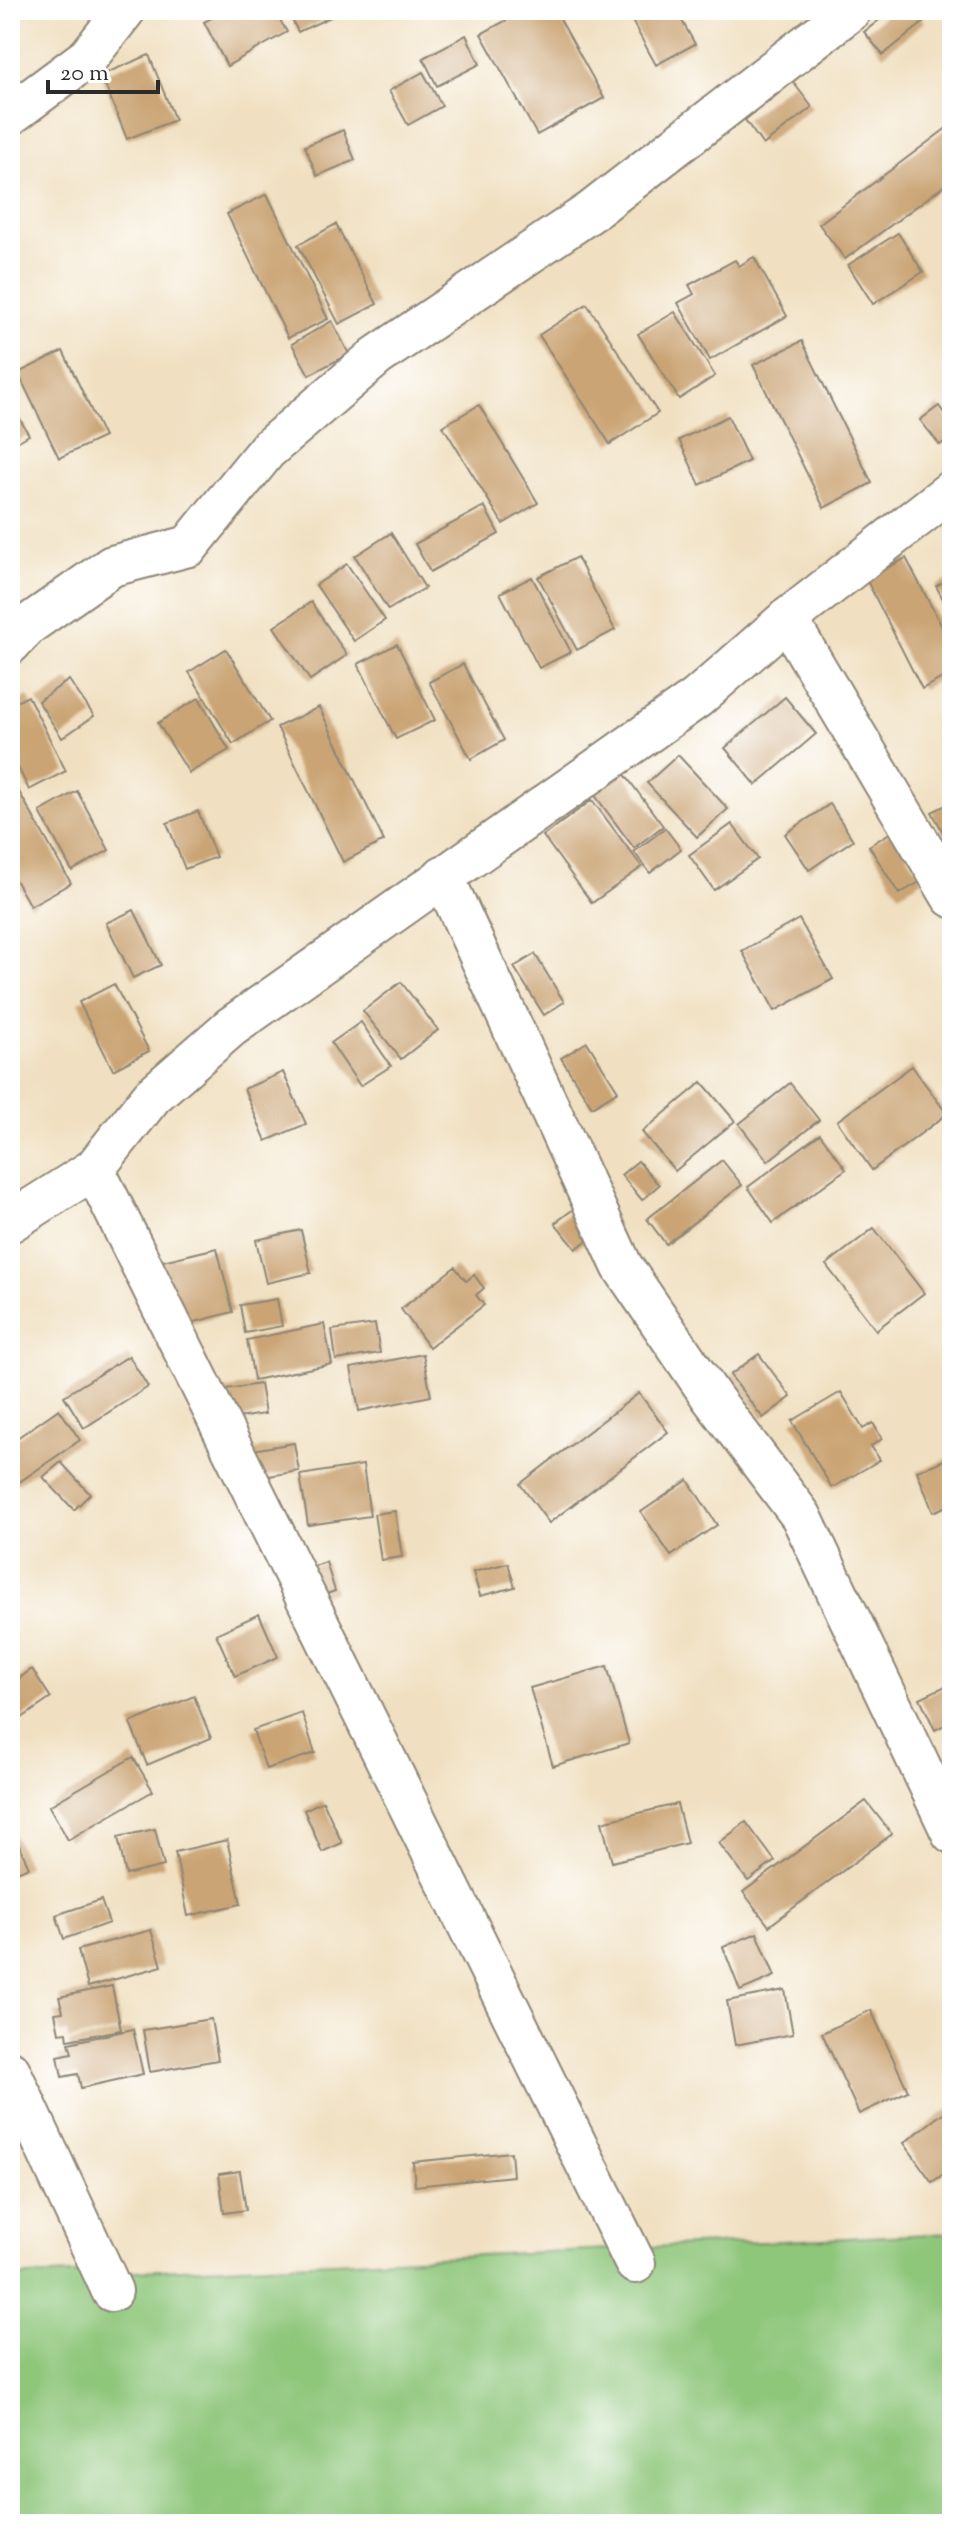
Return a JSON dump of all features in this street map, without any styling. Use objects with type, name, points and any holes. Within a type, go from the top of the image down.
[{"type":"street","points":[[10,115],[88,57],[125,10]]},
{"type":"street","points":[[10,644],[28,625],[112,566],[189,546],[267,450],[377,356],[592,211],[851,10]]},
{"type":"street","points":[[10,1222],[94,1169],[152,1096],[231,1027],[697,698],[787,619],[952,490]]},
{"type":"street","points":[[787,619],[952,897]]},
{"type":"street","points":[[443,876],[622,1266],[712,1398],[801,1516],[952,1833]]},
{"type":"street","points":[[94,1169],[635,2263]]},
{"type":"street","points":[[10,2071],[112,2291]]},
{"type":"green space","points":[[952,2233],[952,2524],[10,2524],[10,2277]]},
{"type":"building","points":[[226,10],[274,10],[287,32],[227,66],[204,22]]},
{"type":"building","points":[[287,10],[332,10],[335,15],[298,32]]},
{"type":"building","points":[[525,10],[555,10],[604,98],[537,135],[481,34]]},
{"type":"building","points":[[626,10],[676,10],[695,44],[656,65]]},
{"type":"building","points":[[892,10],[914,10],[924,22],[883,55],[864,32]]},
{"type":"building","points":[[466,35],[480,64],[437,86],[423,58]]},
{"type":"building","points":[[149,55],[175,120],[127,139],[101,75]]},
{"type":"building","points":[[423,72],[442,106],[408,125],[389,91]]},
{"type":"building","points":[[793,82],[812,107],[763,145],[745,120]]},
{"type":"building","points":[[952,124],[952,180],[845,259],[819,224]]},
{"type":"building","points":[[343,130],[355,160],[317,176],[305,146]]},
{"type":"building","points":[[267,194],[328,319],[288,338],[227,214]]},
{"type":"building","points":[[336,224],[377,304],[339,324],[298,245]]},
{"type":"building","points":[[898,233],[923,272],[873,304],[848,265]]},
{"type":"building","points":[[754,257],[787,316],[710,360],[678,303],[694,294],[689,285],[735,260],[739,266]]},
{"type":"building","points":[[587,304],[658,413],[610,444],[539,335]]},
{"type":"building","points":[[675,312],[715,376],[679,399],[638,334]]},
{"type":"building","points":[[332,321],[349,354],[309,375],[292,344]]},
{"type":"building","points":[[802,341],[872,483],[824,508],[753,365]]},
{"type":"building","points":[[63,351],[104,437],[59,458],[18,373]]},
{"type":"building","points":[[10,402],[29,435],[10,446]]},
{"type":"building","points":[[479,405],[538,503],[503,524],[443,426]]},
{"type":"building","points":[[939,406],[952,424],[952,436],[940,445],[920,420]]},
{"type":"building","points":[[728,416],[749,461],[700,485],[679,440]]},
{"type":"building","points":[[484,506],[499,534],[430,572],[415,544]]},
{"type":"building","points":[[391,533],[425,588],[388,610],[355,556]]},
{"type":"building","points":[[577,557],[615,630],[577,650],[538,577]]},
{"type":"building","points":[[906,558],[952,646],[952,673],[922,689],[866,579]]},
{"type":"building","points":[[347,564],[385,620],[354,641],[316,585]]},
{"type":"building","points":[[532,577],[571,652],[539,668],[500,593]]},
{"type":"building","points":[[952,578],[952,616],[936,586]]},
{"type":"building","points":[[311,602],[347,655],[310,680],[274,627]]},
{"type":"building","points":[[397,644],[435,720],[396,739],[358,664]]},
{"type":"building","points":[[226,649],[270,721],[233,744],[189,672]]},
{"type":"building","points":[[463,664],[504,740],[471,759],[429,682]]},
{"type":"building","points":[[69,680],[94,716],[62,738],[38,701]]},
{"type":"building","points":[[28,696],[66,771],[29,790],[10,751],[10,705]]},
{"type":"building","points":[[785,697],[816,734],[756,785],[725,748]]},
{"type":"building","points":[[199,698],[229,750],[189,773],[158,723]]},
{"type":"building","points":[[319,707],[384,841],[343,862],[277,727]]},
{"type":"building","points":[[678,755],[728,809],[697,837],[647,783]]},
{"type":"building","points":[[620,768],[663,826],[634,848],[591,790]]},
{"type":"building","points":[[10,776],[71,883],[30,906],[10,871]]},
{"type":"building","points":[[77,791],[109,850],[72,871],[40,812]]},
{"type":"building","points":[[592,800],[642,867],[592,903],[543,836]]},
{"type":"building","points":[[952,802],[952,849],[932,812]]},
{"type":"building","points":[[830,804],[853,840],[809,870],[785,834]]},
{"type":"building","points":[[198,811],[216,857],[185,869],[167,823]]},
{"type":"building","points":[[732,824],[758,859],[714,890],[689,855]]},
{"type":"building","points":[[665,828],[681,849],[650,873],[634,852]]},
{"type":"building","points":[[893,831],[923,880],[899,894],[869,846]]},
{"type":"building","points":[[134,910],[161,965],[133,978],[106,923]]},
{"type":"building","points":[[799,919],[833,979],[775,1011],[742,951]]},
{"type":"building","points":[[535,954],[564,1002],[544,1015],[514,967]]},
{"type":"building","points":[[401,982],[438,1030],[401,1059],[363,1011]]},
{"type":"building","points":[[114,984],[149,1051],[113,1070],[79,1002]]},
{"type":"building","points":[[361,1022],[391,1066],[360,1086],[331,1043]]},
{"type":"building","points":[[587,1042],[618,1091],[592,1107],[561,1058]]},
{"type":"building","points":[[912,1066],[947,1114],[872,1170],[837,1121]]},
{"type":"building","points":[[283,1072],[306,1124],[266,1141],[244,1089]]},
{"type":"building","points":[[702,1082],[735,1121],[675,1171],[642,1132]]},
{"type":"building","points":[[790,1083],[819,1120],[768,1161],[739,1124]]},
{"type":"building","points":[[820,1134],[846,1169],[773,1223],[748,1187]]},
{"type":"building","points":[[722,1160],[742,1185],[666,1244],[647,1219]]},
{"type":"building","points":[[638,1161],[659,1185],[642,1200],[621,1175]]},
{"type":"building","points":[[575,1208],[595,1234],[576,1249],[555,1223]]},
{"type":"building","points":[[874,1228],[924,1293],[876,1330],[826,1265]]},
{"type":"building","points":[[301,1230],[311,1273],[266,1283],[256,1240]]},
{"type":"building","points":[[217,1248],[233,1312],[179,1326],[163,1261]]},
{"type":"building","points":[[455,1267],[466,1281],[474,1275],[484,1288],[476,1295],[484,1305],[429,1347],[401,1309]]},
{"type":"building","points":[[277,1299],[282,1326],[245,1333],[240,1305]]},
{"type":"building","points":[[324,1324],[332,1364],[254,1380],[247,1340]]},
{"type":"building","points":[[375,1324],[380,1353],[336,1360],[332,1330]]},
{"type":"building","points":[[423,1354],[431,1396],[359,1411],[351,1368]]},
{"type":"building","points":[[759,1354],[791,1397],[763,1418],[730,1375]]},
{"type":"building","points":[[129,1356],[148,1387],[84,1428],[64,1396]]},
{"type":"building","points":[[260,1384],[265,1414],[230,1419],[226,1389]]},
{"type":"building","points":[[841,1392],[863,1429],[873,1423],[882,1439],[871,1446],[880,1460],[832,1488],[792,1421]]},
{"type":"building","points":[[639,1393],[668,1432],[549,1523],[520,1484]]},
{"type":"building","points":[[59,1409],[80,1440],[15,1485],[10,1478],[10,1443]]},
{"type":"building","points":[[294,1443],[299,1471],[257,1478],[252,1450]]},
{"type":"building","points":[[952,1457],[952,1504],[933,1512],[917,1471]]},
{"type":"building","points":[[61,1462],[90,1494],[74,1510],[43,1477]]},
{"type":"building","points":[[363,1465],[370,1516],[308,1525],[300,1475]]},
{"type":"building","points":[[688,1480],[717,1525],[671,1556],[641,1512]]},
{"type":"building","points":[[395,1511],[402,1557],[381,1560],[374,1514]]},
{"type":"building","points":[[326,1562],[335,1591],[312,1599],[303,1570]]},
{"type":"building","points":[[508,1563],[515,1587],[480,1596],[473,1572]]},
{"type":"building","points":[[259,1614],[278,1657],[235,1676],[216,1634]]},
{"type":"building","points":[[607,1666],[629,1743],[553,1766],[530,1688]]},
{"type":"building","points":[[32,1669],[51,1698],[10,1726],[10,1685]]},
{"type":"building","points":[[952,1683],[952,1721],[935,1730],[920,1698]]},
{"type":"building","points":[[194,1696],[211,1738],[147,1765],[130,1723]]},
{"type":"building","points":[[302,1713],[315,1753],[266,1769],[253,1730]]},
{"type":"building","points":[[133,1757],[153,1791],[68,1840],[49,1806]]},
{"type":"building","points":[[323,1801],[342,1843],[322,1852],[304,1810]]},
{"type":"building","points":[[866,1801],[892,1834],[769,1926],[743,1892]]},
{"type":"building","points":[[677,1804],[687,1843],[612,1862],[602,1822]]},
{"type":"building","points":[[746,1822],[775,1861],[748,1881],[719,1843]]},
{"type":"building","points":[[10,1826],[29,1867],[10,1875]]},
{"type":"building","points":[[155,1829],[164,1866],[126,1875],[118,1837]]},
{"type":"building","points":[[227,1840],[241,1904],[188,1916],[175,1852]]},
{"type":"building","points":[[101,1900],[109,1923],[64,1939],[56,1915]]},
{"type":"building","points":[[151,1930],[162,1966],[88,1987],[78,1950]]},
{"type":"building","points":[[757,1933],[775,1976],[740,1991],[723,1947]]},
{"type":"building","points":[[112,1986],[121,2030],[68,2040],[67,2032],[59,2033],[55,2013],[63,2012],[59,1997]]},
{"type":"building","points":[[785,1990],[793,2034],[735,2045],[727,2001]]},
{"type":"building","points":[[871,2010],[908,2091],[859,2114],[822,2033]]},
{"type":"building","points":[[211,2019],[218,2060],[150,2072],[143,2030]]},
{"type":"building","points":[[133,2029],[143,2074],[81,2088],[78,2074],[62,2077],[58,2056],[72,2053],[69,2043]]},
{"type":"building","points":[[952,2106],[952,2168],[932,2182],[904,2143]]},
{"type":"building","points":[[511,2152],[513,2176],[415,2186],[413,2162]]},
{"type":"building","points":[[240,2171],[246,2210],[224,2213],[219,2174]]}]
